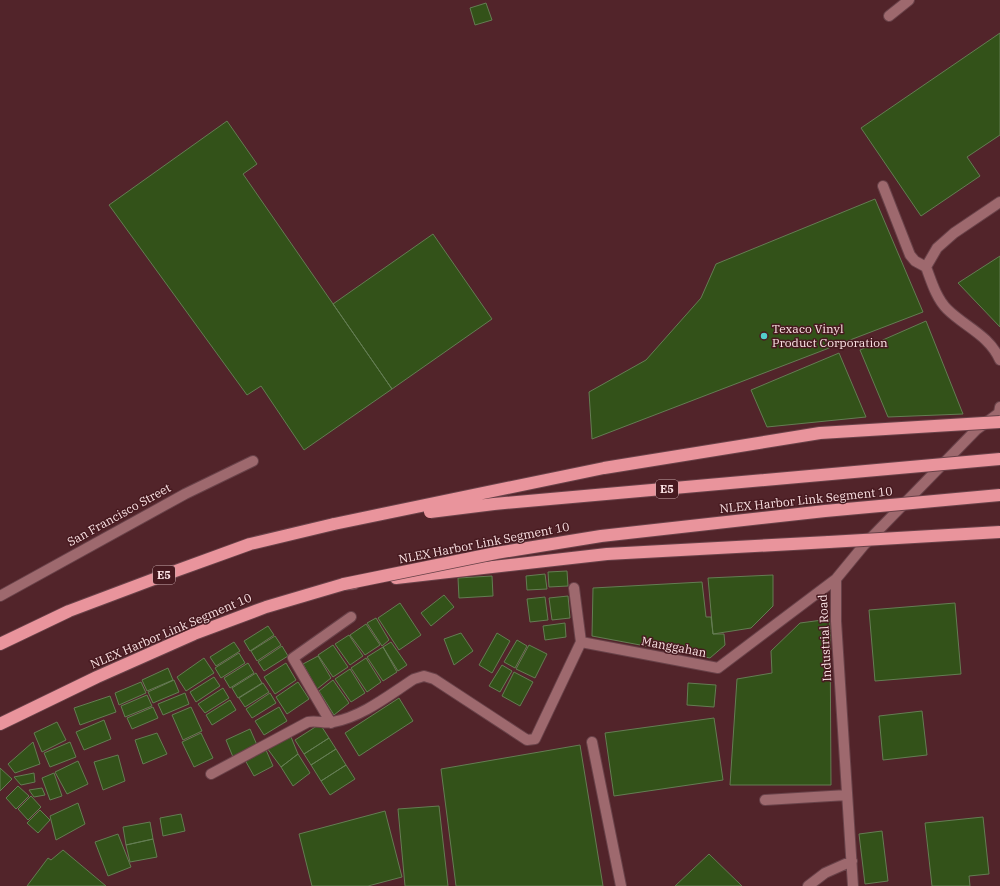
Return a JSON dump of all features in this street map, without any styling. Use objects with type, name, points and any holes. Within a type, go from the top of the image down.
[{"type":"highway","points":[[334,524],[604,468],[820,432],[1000,422]]},
{"type":"highway","name":"NLEX Harbor Link Segment 10","points":[[0,644],[69,611],[199,562],[250,544],[334,524],[494,504],[1000,459]]},
{"type":"highway","name":"NLEX Harbor Link Segment 10","points":[[0,724],[96,676],[194,634],[266,607],[344,584],[496,553],[600,536],[825,510],[1000,495]]},
{"type":"highway","points":[[344,584],[607,554],[1000,532]]},
{"type":"street","points":[[889,16],[909,0]]},
{"type":"street","points":[[884,186],[910,255],[915,261],[926,267],[934,287],[946,308],[984,338],[1000,360]]},
{"type":"street","points":[[926,267],[937,248],[954,233],[1000,202]]},
{"type":"street","name":"Industrial Road","points":[[853,886],[836,621],[836,579],[864,545],[976,430],[999,413],[1000,407]]},
{"type":"street","name":"San Francisco Street","points":[[0,596],[178,498],[253,461]]},
{"type":"street","name":"Manggahan","points":[[581,642],[718,668],[836,579]]},
{"type":"street","points":[[211,774],[308,722],[331,722],[355,716],[414,679],[424,676],[434,679],[527,740],[535,739],[581,642],[574,588]]},
{"type":"street","points":[[331,722],[293,658],[351,616]]},
{"type":"street","points":[[592,742],[621,886]]},
{"type":"street","points":[[765,800],[847,795]]},
{"type":"street","points":[[808,886],[824,873],[852,861]]},
{"type":"building","points":[[486,3],[492,20],[475,25],[470,8]]},
{"type":"building","points":[[1000,33],[1000,135],[967,157],[980,176],[921,216],[861,128]]},
{"type":"building","points":[[227,121],[257,164],[243,174],[392,389],[304,450],[261,386],[247,395],[109,205]]},
{"type":"building","name":"Texaco Vinyl Product Corporation","points":[[875,199],[923,312],[592,439],[589,392],[646,360],[701,298],[716,264]]},
{"type":"building","points":[[433,234],[492,319],[392,389],[333,304]]},
{"type":"building","points":[[1000,256],[1000,327],[958,283]]},
{"type":"building","points":[[926,321],[963,414],[888,417],[860,350]]},
{"type":"building","points":[[839,353],[866,417],[767,427],[751,390]]},
{"type":"building","points":[[567,571],[568,586],[549,587],[548,572]]},
{"type":"building","points":[[545,574],[547,589],[527,590],[526,576]]},
{"type":"building","points":[[773,575],[773,606],[751,628],[713,634],[708,578]]},
{"type":"building","points":[[492,576],[493,596],[459,598],[458,578]]},
{"type":"building","points":[[702,582],[706,617],[711,617],[713,634],[724,634],[725,645],[710,658],[592,636],[593,588]]},
{"type":"building","points":[[444,595],[454,607],[431,626],[421,613]]},
{"type":"building","points":[[568,596],[570,618],[552,620],[549,598]]},
{"type":"building","points":[[545,597],[548,620],[530,622],[527,599]]},
{"type":"building","points":[[400,603],[421,635],[399,650],[378,618]]},
{"type":"building","points":[[955,603],[961,674],[875,681],[869,610]]},
{"type":"building","points":[[376,618],[389,640],[382,646],[367,623]]},
{"type":"building","points":[[830,619],[831,785],[730,785],[737,679],[772,673],[771,651],[800,623]]},
{"type":"building","points":[[565,623],[566,637],[545,640],[543,626]]},
{"type":"building","points":[[366,624],[380,645],[365,655],[350,635]]},
{"type":"building","points":[[268,626],[274,635],[250,651],[244,641]]},
{"type":"building","points":[[461,633],[473,651],[454,665],[444,639]]},
{"type":"building","points":[[497,633],[510,641],[492,673],[479,665]]},
{"type":"building","points":[[349,635],[363,656],[350,665],[335,644]]},
{"type":"building","points":[[275,636],[281,645],[257,661],[251,651]]},
{"type":"building","points":[[517,640],[527,646],[515,668],[504,662]]},
{"type":"building","points":[[234,642],[240,651],[216,666],[210,657]]},
{"type":"building","points":[[391,642],[407,665],[398,671],[383,647]]},
{"type":"building","points":[[333,645],[348,667],[333,677],[318,655]]},
{"type":"building","points":[[529,645],[547,654],[535,678],[516,669]]},
{"type":"building","points":[[282,646],[288,656],[264,671],[258,662]]},
{"type":"building","points":[[383,647],[397,672],[383,681],[367,657]]},
{"type":"building","points":[[239,653],[245,663],[221,678],[215,668]]},
{"type":"building","points":[[318,656],[331,678],[317,689],[303,664]]},
{"type":"building","points":[[204,658],[214,673],[186,691],[177,677]]},
{"type":"building","points":[[366,658],[381,682],[367,692],[351,668]]},
{"type":"building","points":[[248,663],[254,673],[230,688],[224,678]]},
{"type":"building","points":[[286,663],[296,680],[275,694],[264,677]]},
{"type":"building","points":[[502,665],[512,671],[500,692],[489,686]]},
{"type":"building","points":[[168,668],[173,680],[147,691],[142,680]]},
{"type":"building","points":[[350,669],[365,693],[351,702],[335,679]]},
{"type":"building","points":[[514,672],[533,682],[520,706],[502,696]]},
{"type":"building","points":[[256,673],[262,683],[238,698],[232,688]]},
{"type":"building","points":[[214,677],[220,686],[196,702],[190,692]]},
{"type":"building","points":[[174,680],[179,692],[153,703],[148,692]]},
{"type":"building","points":[[333,680],[349,703],[334,715],[319,691]]},
{"type":"building","points":[[141,682],[146,693],[119,705],[115,693]]},
{"type":"building","points":[[298,682],[309,699],[287,714],[276,697]]},
{"type":"building","points":[[263,683],[269,692],[245,707],[239,698]]},
{"type":"building","points":[[688,683],[716,685],[714,707],[687,705]]},
{"type":"building","points":[[223,688],[229,698],[205,713],[198,704]]},
{"type":"building","points":[[185,693],[189,704],[163,715],[158,704]]},
{"type":"building","points":[[270,693],[276,703],[252,718],[246,709]]},
{"type":"building","points":[[147,695],[152,706],[125,717],[121,706]]},
{"type":"building","points":[[110,696],[116,712],[80,725],[74,708]]},
{"type":"building","points":[[399,698],[413,721],[359,756],[345,733]]},
{"type":"building","points":[[230,700],[236,710],[212,725],[206,715]]},
{"type":"building","points":[[153,707],[158,718],[132,729],[127,718]]},
{"type":"building","points":[[191,707],[202,731],[183,740],[172,715]]},
{"type":"building","points":[[279,707],[287,721],[264,735],[255,721]]},
{"type":"building","points":[[922,711],[927,755],[883,760],[879,716]]},
{"type":"building","points":[[714,718],[723,780],[614,796],[605,733]]},
{"type":"building","points":[[104,720],[111,739],[84,750],[76,732]]},
{"type":"building","points":[[57,722],[66,740],[42,752],[34,733]]},
{"type":"building","points":[[320,724],[329,738],[304,754],[295,740]]},
{"type":"building","points":[[250,729],[257,745],[233,757],[226,740]]},
{"type":"building","points":[[157,733],[167,754],[143,764],[135,740]]},
{"type":"building","points":[[201,733],[213,758],[194,767],[182,742]]},
{"type":"building","points":[[291,737],[298,754],[281,767],[267,748]]},
{"type":"building","points":[[329,738],[336,749],[311,765],[304,754]]},
{"type":"building","points":[[33,742],[40,764],[15,773],[8,764]]},
{"type":"building","points":[[70,742],[76,757],[50,767],[44,753]]},
{"type":"building","points":[[580,745],[603,886],[456,886],[441,769]]},
{"type":"building","points":[[336,749],[346,765],[321,781],[311,765]]},
{"type":"building","points":[[266,750],[273,766],[254,776],[245,760]]},
{"type":"building","points":[[298,754],[310,773],[293,786],[281,767]]},
{"type":"building","points":[[118,755],[125,781],[103,790],[94,762]]},
{"type":"building","points":[[78,761],[88,784],[67,794],[55,772]]},
{"type":"building","points":[[346,765],[355,779],[330,795],[321,781]]},
{"type":"building","points":[[0,768],[12,779],[0,791]]},
{"type":"building","points":[[34,773],[35,782],[21,785],[14,777]]},
{"type":"building","points":[[54,773],[62,796],[50,800],[42,778]]},
{"type":"building","points":[[18,786],[29,796],[16,809],[6,798]]},
{"type":"building","points":[[42,788],[45,795],[34,797],[29,790]]},
{"type":"building","points":[[31,796],[41,807],[28,820],[18,809]]},
{"type":"building","points":[[78,803],[85,824],[56,840],[50,816]]},
{"type":"building","points":[[439,806],[448,886],[405,886],[398,809]]},
{"type":"building","points":[[40,810],[50,820],[38,833],[27,823]]},
{"type":"building","points":[[385,811],[402,877],[368,886],[312,886],[299,834]]},
{"type":"building","points":[[181,814],[185,831],[163,836],[160,818]]},
{"type":"building","points":[[983,817],[989,874],[969,876],[970,886],[932,886],[925,823]]},
{"type":"building","points":[[150,822],[153,839],[126,845],[123,827]]},
{"type":"building","points":[[882,831],[888,881],[865,884],[859,834]]},
{"type":"building","points":[[118,834],[131,867],[108,876],[95,842]]},
{"type":"building","points":[[153,839],[157,857],[130,862],[126,845]]},
{"type":"building","points":[[63,850],[106,886],[27,886],[48,858],[51,860]]},
{"type":"building","points":[[709,854],[742,886],[675,886]]},
{"type":"place","name":"Texaco Vinyl Product Corporation","points":[[764,336]]}]
